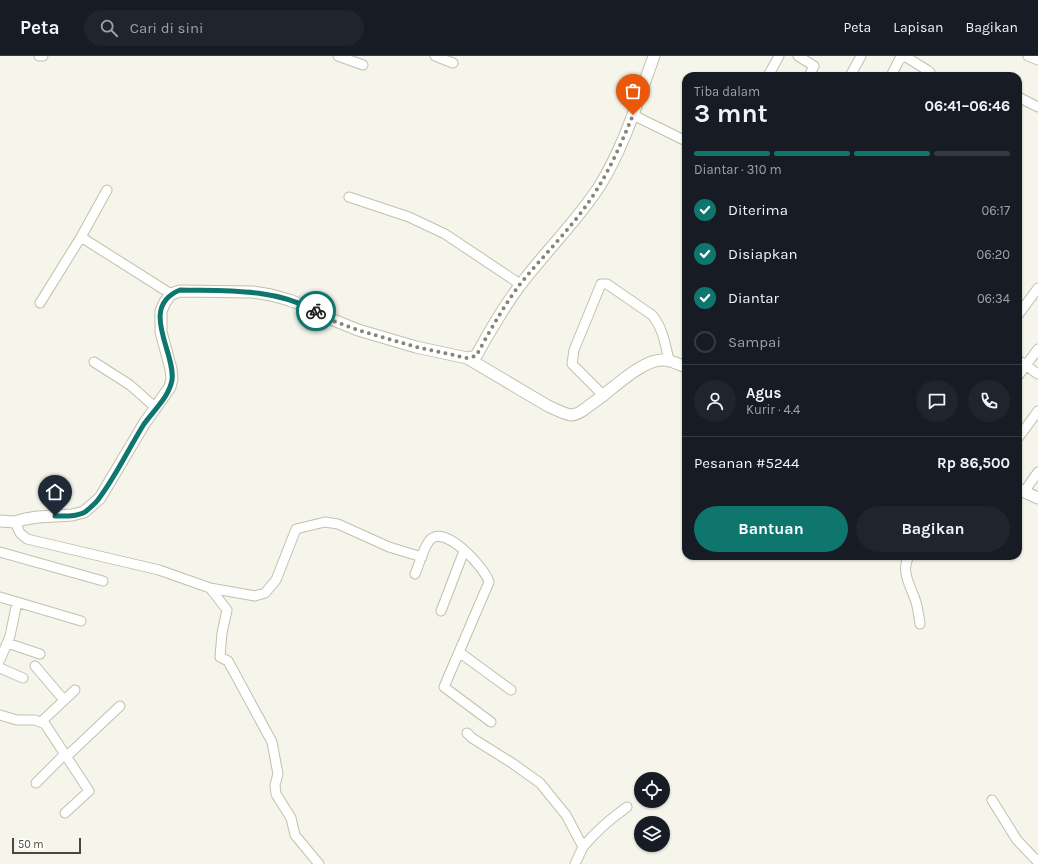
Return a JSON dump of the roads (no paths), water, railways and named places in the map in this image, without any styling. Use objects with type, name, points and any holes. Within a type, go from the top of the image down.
[{"type":"street","points":[[338,56],[363,65]]},
{"type":"street","points":[[435,56],[453,63]]},
{"type":"street","points":[[467,358],[476,356],[520,284],[577,217],[599,186],[620,146],[633,115],[654,56]]},
{"type":"street","points":[[770,72],[779,56]]},
{"type":"street","points":[[798,56],[814,66],[811,72]]},
{"type":"street","points":[[852,72],[860,56]]},
{"type":"street","points":[[893,72],[900,58],[905,56],[930,72]]},
{"type":"street","points":[[1028,56],[1038,60]]},
{"type":"street","points":[[1022,99],[1038,107]]},
{"type":"street","points":[[633,115],[682,139]]},
{"type":"street","points":[[40,303],[81,238],[108,190]]},
{"type":"street","points":[[349,197],[409,217],[445,234],[520,284]]},
{"type":"street","points":[[81,238],[171,294]]},
{"type":"street","points":[[604,396],[572,364],[574,350],[601,284],[608,284],[652,315],[662,330],[669,360]]},
{"type":"street","points":[[1022,310],[1038,288]]},
{"type":"street","points":[[0,521],[15,522],[38,517],[72,515],[84,512],[100,498],[144,424],[166,394],[172,379],[172,369],[161,332],[160,319],[161,311],[165,302],[171,294],[180,290],[253,292],[289,300],[310,308],[331,320],[358,330],[416,347],[467,358],[548,406],[572,415],[579,413],[604,396],[645,364],[661,360],[669,360],[682,365]]},
{"type":"street","points":[[1022,371],[1038,349]]},
{"type":"street","points":[[94,362],[130,385],[156,408]]},
{"type":"street","points":[[1022,363],[1038,374]]},
{"type":"street","points":[[1022,433],[1038,411]]},
{"type":"street","points":[[1022,489],[1038,472]]},
{"type":"street","points":[[1022,490],[1038,498]]},
{"type":"street","points":[[15,522],[20,533],[27,539],[160,570],[210,588],[255,596],[265,593],[276,580],[296,529],[325,522],[338,524],[389,547],[422,557]]},
{"type":"street","points":[[415,574],[432,538],[440,537],[450,540],[475,559],[488,577],[489,582],[444,687],[491,722]]},
{"type":"street","points":[[441,612],[464,551]]},
{"type":"street","points":[[0,552],[103,581]]},
{"type":"street","points":[[907,560],[905,569],[907,579],[916,603],[920,624]]},
{"type":"street","points":[[210,588],[227,610],[222,633],[220,657],[228,661],[272,742],[278,774],[275,785],[276,794],[290,818],[295,835],[319,864]]},
{"type":"street","points":[[0,597],[81,621]]},
{"type":"street","points":[[0,660],[7,643],[17,602]]},
{"type":"street","points":[[7,643],[40,654]]},
{"type":"street","points":[[459,652],[511,690]]},
{"type":"street","points":[[35,666],[64,700]]},
{"type":"street","points":[[0,668],[23,678]]},
{"type":"street","points":[[40,722],[75,690]]},
{"type":"street","points":[[36,782],[120,706]]},
{"type":"street","points":[[0,715],[17,720],[35,720],[45,724],[66,755],[89,791],[66,813]]},
{"type":"street","points":[[467,733],[472,738],[512,763],[540,783],[566,815],[582,847]]},
{"type":"street","points":[[992,800],[1017,840],[1038,862]]},
{"type":"street","points":[[575,864],[582,847],[594,833],[608,820],[627,807]]}]
